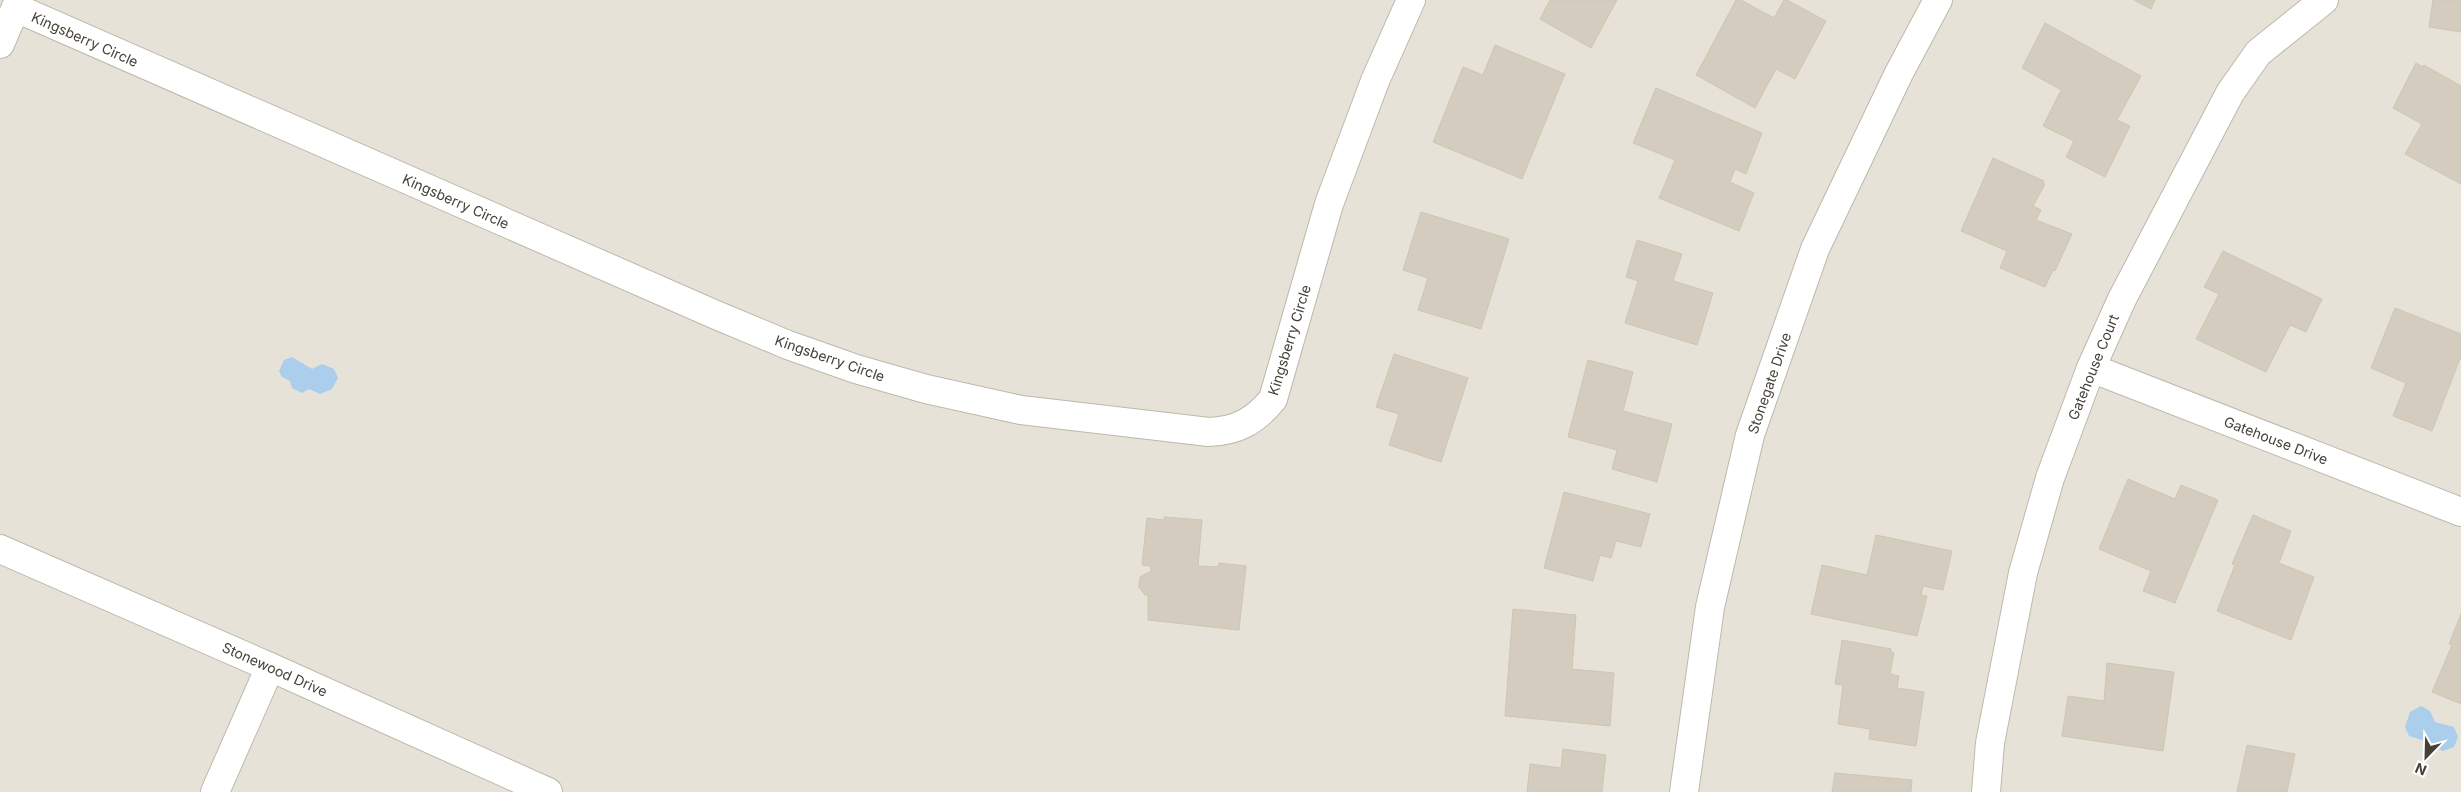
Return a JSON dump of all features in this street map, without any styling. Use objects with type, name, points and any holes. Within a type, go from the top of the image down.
[{"type":"street","name":"Kingsberry Circle","points":[[17,4],[716,315],[788,345],[848,366],[926,389],[1020,410],[1209,432],[1227,432],[1253,420],[1272,399],[1329,204],[1375,81],[1411,0]]},
{"type":"street","name":"Stonegate Drive","points":[[1684,792],[1710,607],[1750,435],[1815,249],[1899,73],[1938,0]]},
{"type":"street","name":"Gatehouse Court","points":[[1986,792],[1990,743],[2023,573],[2050,478],[2091,368],[2122,299],[2230,93],[2258,53],[2324,0]]},
{"type":"street","points":[[0,44],[17,4]]},
{"type":"street","name":"Gatehouse Drive","points":[[2091,368],[2461,512]]},
{"type":"street","name":"Stonewood Drive","points":[[0,549],[270,666],[548,792]]},
{"type":"street","points":[[215,792],[270,666]]},
{"type":"shaded area","points":[[0,0],[2461,0],[2461,792],[0,792]]},
{"type":"water","points":[[292,357],[312,369],[322,364],[334,369],[338,378],[332,389],[320,394],[309,389],[302,393],[292,388],[290,381],[282,377],[279,371],[284,360]]},
{"type":"water","points":[[2421,706],[2430,711],[2435,722],[2454,727],[2458,737],[2454,747],[2443,751],[2433,747],[2431,743],[2409,736],[2405,727],[2410,712]]},
{"type":"building","points":[[1550,0],[1617,0],[1591,48],[1540,19]]},
{"type":"building","points":[[1736,0],[1741,0],[1774,18],[1784,0],[1787,0],[1826,21],[1795,79],[1776,69],[1755,108],[1696,75]]},
{"type":"building","points":[[2134,0],[2155,0],[2151,9]]},
{"type":"building","points":[[2433,0],[2461,0],[2461,32],[2429,27]]},
{"type":"building","points":[[2045,23],[2141,76],[2117,120],[2130,126],[2105,177],[2066,157],[2074,141],[2043,126],[2061,90],[2022,68]]},
{"type":"building","points":[[1495,45],[1565,74],[1522,179],[1433,142],[1463,67],[1483,75]]},
{"type":"building","points":[[2416,63],[2423,67],[2424,65],[2461,86],[2461,184],[2405,154],[2422,124],[2393,108]]},
{"type":"building","points":[[1656,88],[1762,133],[1746,174],[1735,169],[1730,182],[1754,193],[1739,231],[1659,198],[1675,160],[1633,143]]},
{"type":"building","points":[[1993,158],[2044,181],[2043,183],[2045,184],[2033,206],[2041,210],[2036,220],[2072,234],[2055,271],[2053,270],[2045,287],[2000,268],[2007,251],[1961,231]]},
{"type":"building","points":[[1421,212],[1509,239],[1481,329],[1418,310],[1428,278],[1403,270]]},
{"type":"building","points":[[1637,240],[1682,254],[1673,281],[1713,293],[1697,345],[1625,323],[1638,281],[1626,277]]},
{"type":"building","points":[[2223,251],[2322,299],[2306,332],[2290,325],[2266,372],[2196,339],[2219,294],[2204,287]]},
{"type":"building","points":[[2395,308],[2461,334],[2461,356],[2432,431],[2393,416],[2406,383],[2371,368]]},
{"type":"building","points":[[1394,354],[1468,378],[1441,462],[1389,445],[1399,414],[1376,407]]},
{"type":"building","points":[[1588,360],[1633,372],[1623,411],[1672,424],[1657,482],[1612,469],[1617,450],[1568,437]]},
{"type":"building","points":[[2128,479],[2175,499],[2181,485],[2218,500],[2175,603],[2143,591],[2151,571],[2099,549]]},
{"type":"building","points":[[1564,492],[1650,514],[1641,547],[1616,541],[1611,558],[1600,555],[1593,581],[1544,568]]},
{"type":"building","points":[[2253,515],[2291,531],[2279,563],[2314,577],[2291,640],[2217,611],[2235,565],[2232,564]]},
{"type":"building","points":[[1164,517],[1202,520],[1198,566],[1218,567],[1219,563],[1246,566],[1239,630],[1148,620],[1148,595],[1145,595],[1139,587],[1140,577],[1151,571],[1151,566],[1142,565],[1147,518],[1164,520]]},
{"type":"building","points":[[1876,535],[1952,551],[1943,590],[1923,586],[1921,595],[1927,596],[1917,636],[1811,614],[1822,565],[1867,575]]},
{"type":"building","points":[[1513,609],[1576,615],[1572,669],[1614,673],[1610,726],[1505,716]]},
{"type":"building","points":[[2461,614],[2461,704],[2432,692],[2452,645],[2449,644]]},
{"type":"building","points":[[1842,640],[1891,649],[1891,652],[1894,653],[1890,674],[1899,676],[1897,688],[1924,692],[1916,746],[1869,739],[1870,729],[1838,724],[1843,685],[1835,684]]},
{"type":"building","points":[[2107,663],[2174,672],[2163,751],[2062,736],[2068,696],[2104,701]]},
{"type":"building","points":[[2247,745],[2295,754],[2287,792],[2237,792]]},
{"type":"building","points":[[1563,749],[1606,755],[1602,792],[1527,792],[1530,764],[1561,768]]},
{"type":"building","points":[[1835,773],[1912,780],[1911,792],[1832,792]]}]
